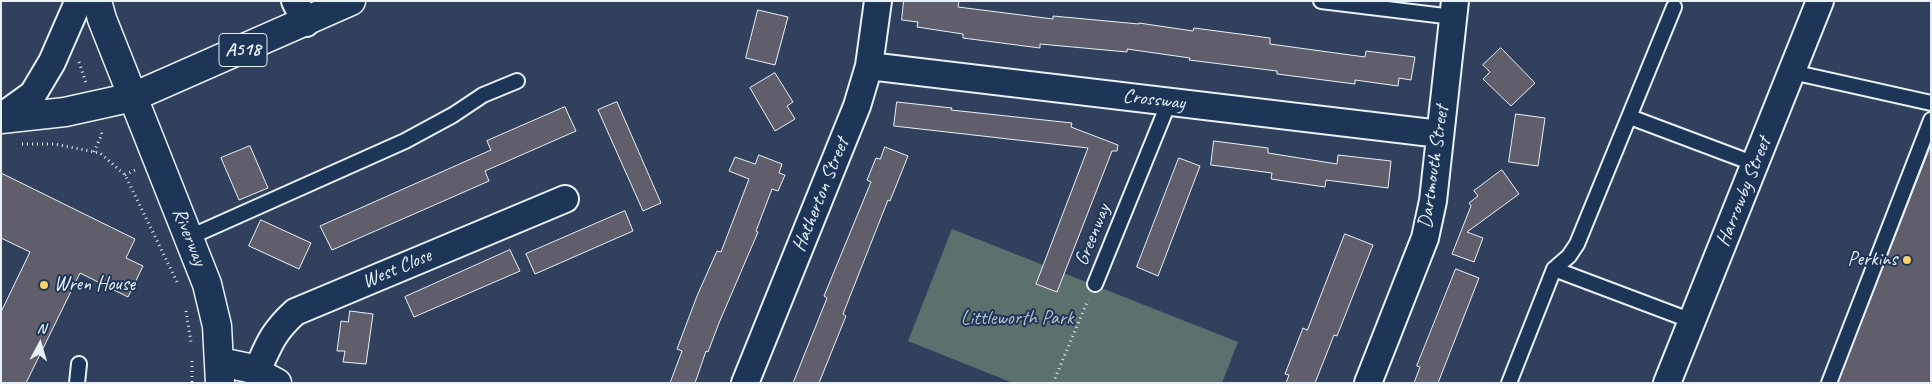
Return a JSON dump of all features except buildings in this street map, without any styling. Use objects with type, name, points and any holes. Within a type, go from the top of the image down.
[{"type":"main road","name":"Riverway","points":[[97,1],[102,19],[190,237],[207,284],[217,326],[220,372]]},
{"type":"main road","name":"A518","points":[[133,97],[300,12],[351,1]]},
{"type":"main road","points":[[1,118],[65,112],[133,97]]},
{"type":"main road","points":[[220,372],[267,377]]},
{"type":"street","points":[[1,118],[34,94],[52,62],[76,7],[81,1]]},
{"type":"street","name":"Hatherton Street","points":[[745,383],[856,106],[869,66],[878,1]]},
{"type":"street","name":"Harrowby Street","points":[[1667,383],[1820,1]]},
{"type":"street","name":"Dartmouth Street","points":[[1368,383],[1425,238],[1433,201],[1454,9]]},
{"type":"street","name":"Crossway","points":[[869,66],[1440,134]]},
{"type":"street","name":"West Close","points":[[267,377],[272,338],[280,325],[295,312],[565,199]]},
{"type":"lane","points":[[1321,1],[1454,9]]},
{"type":"lane","points":[[1509,383],[1554,269],[1569,256],[1577,244],[1674,7]]},
{"type":"lane","points":[[1792,72],[1931,103]]},
{"type":"lane","points":[[190,237],[405,141],[453,115],[484,95],[517,81]]},
{"type":"lane","name":"Greenway","points":[[1095,284],[1169,102]]},
{"type":"lane","points":[[1630,117],[1755,164]]},
{"type":"lane","points":[[1829,383],[1931,120]]},
{"type":"lane","points":[[1554,269],[1692,321]]},
{"type":"lane","points":[[77,383],[79,364]]},
{"type":"path","points":[[19,144],[54,144],[100,153],[125,175],[179,285]]},
{"type":"path","name":"Greenway","points":[[1053,383],[1095,284]]},
{"type":"path","points":[[184,302],[192,347]]},
{"type":"path","points":[[192,356],[192,383]]},
{"type":"green space","name":"Littleworth Park","points":[[952,229],[1238,342],[1222,383],[1013,383],[908,341]]},
{"type":"place","name":"Perkins","points":[[1907,260]]},
{"type":"place","name":"Wren House","points":[[44,285]]}]
